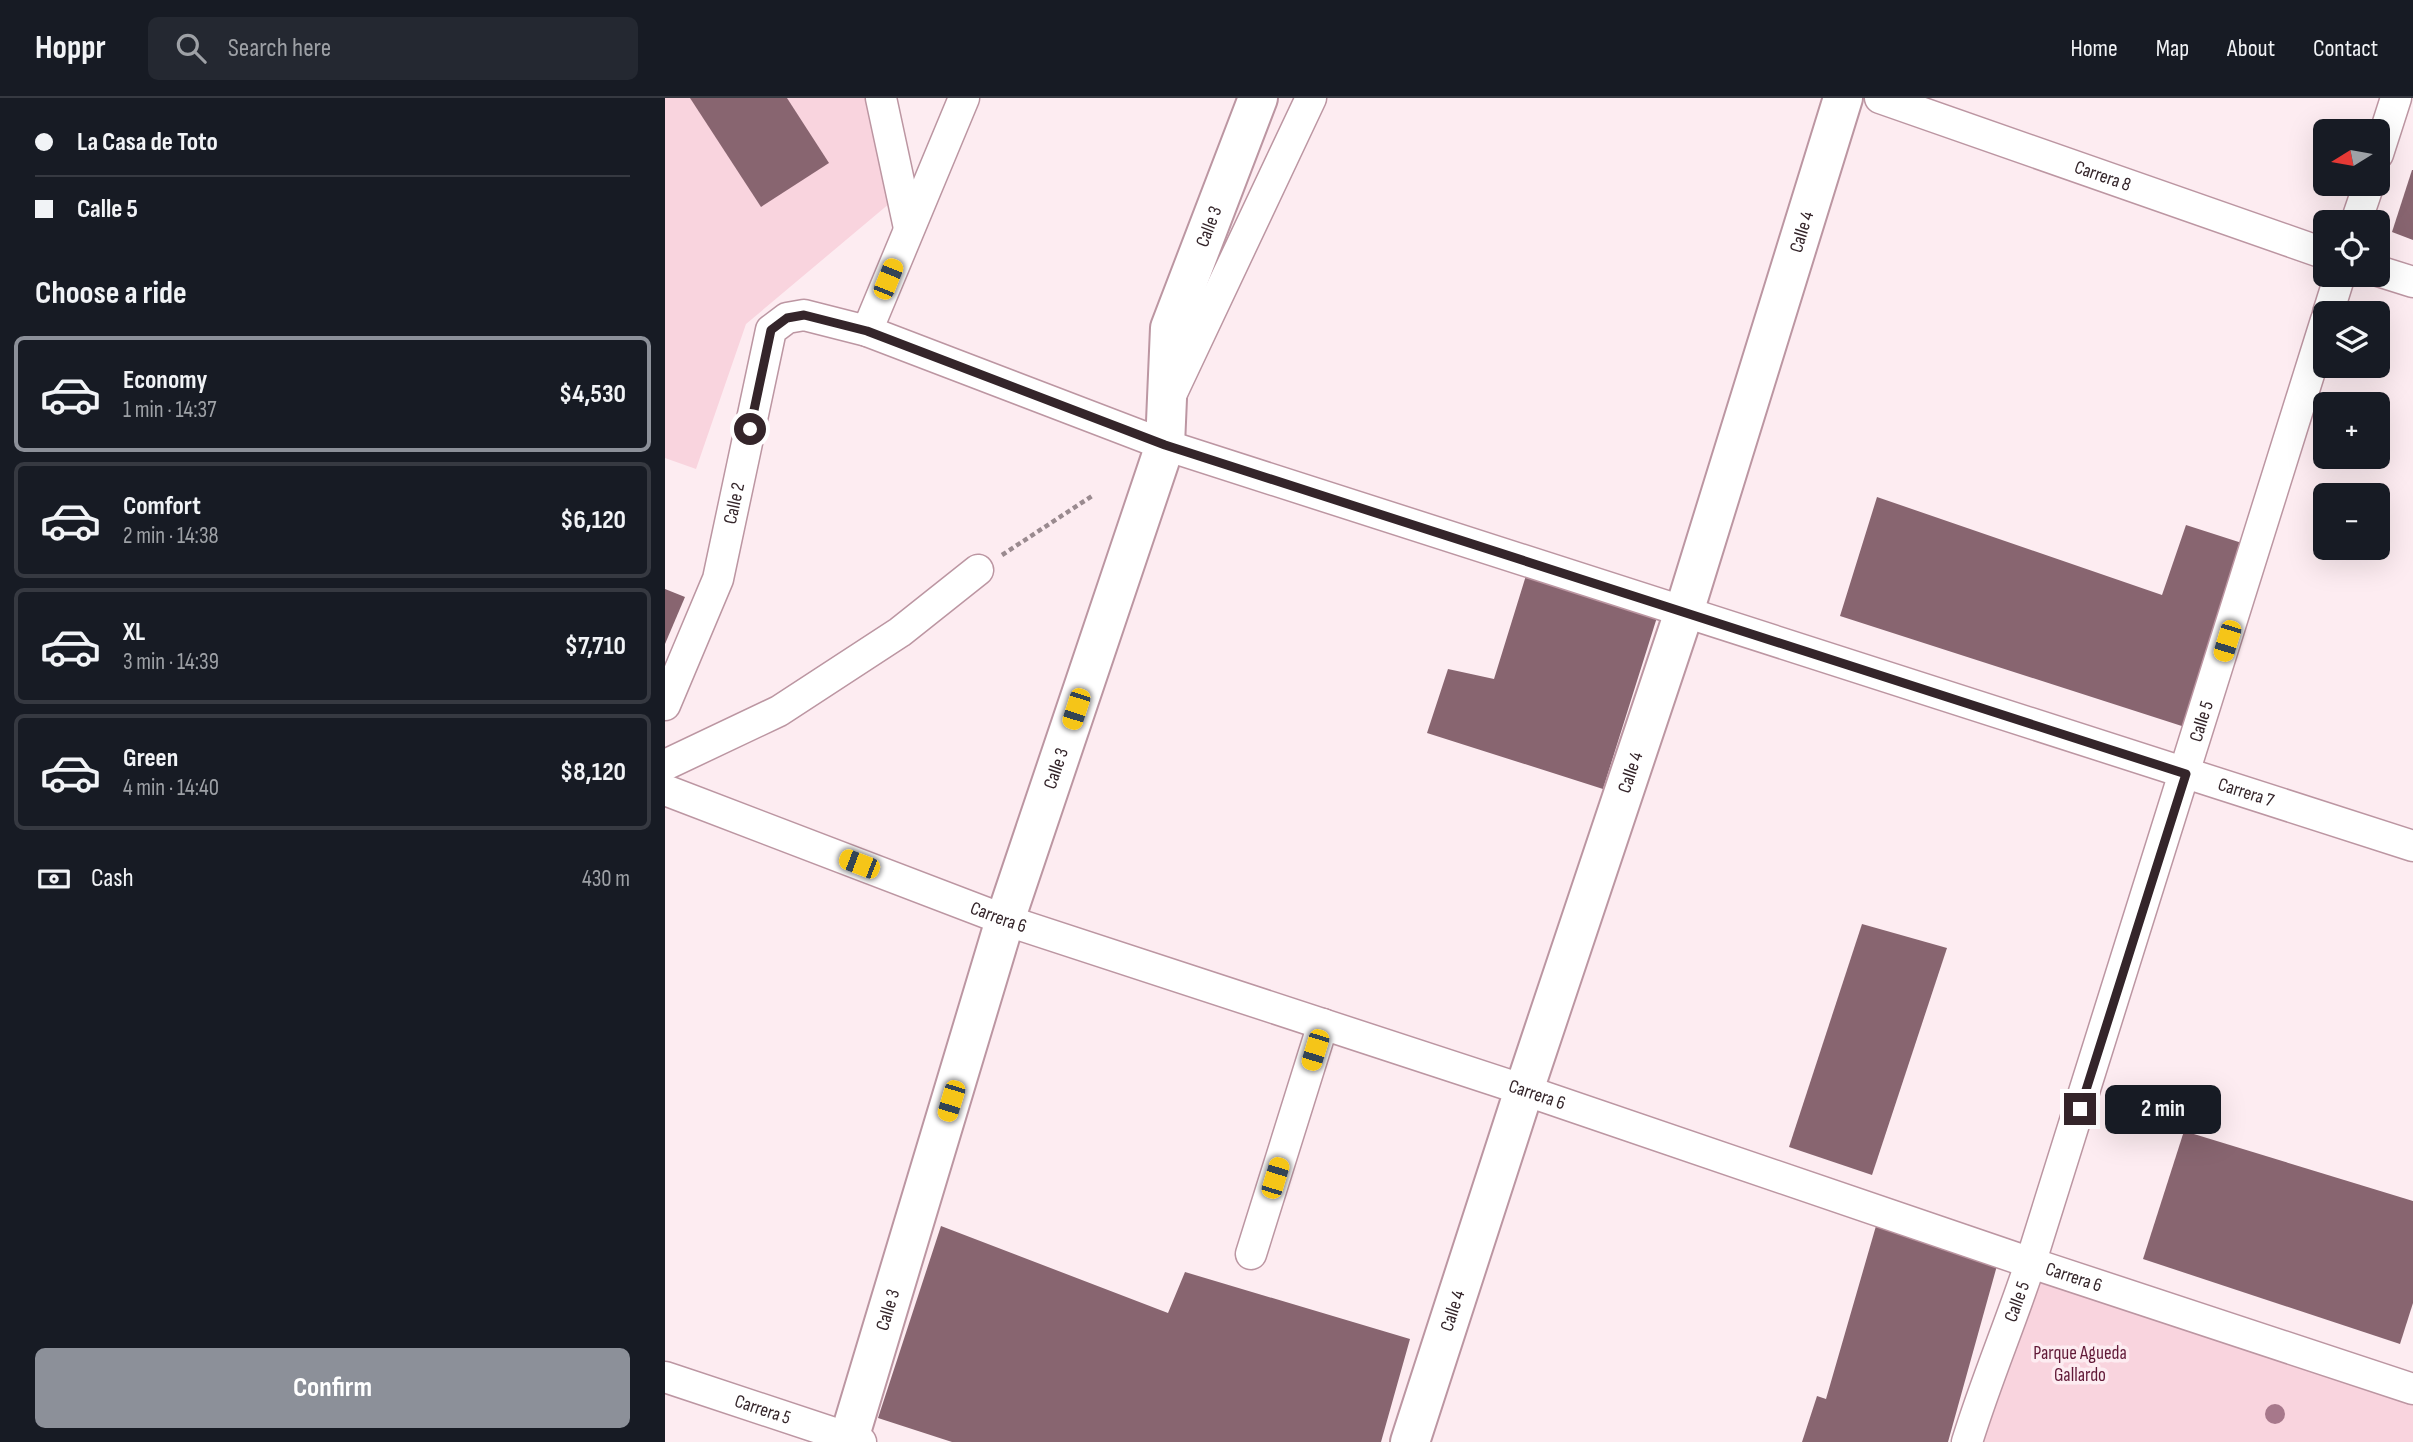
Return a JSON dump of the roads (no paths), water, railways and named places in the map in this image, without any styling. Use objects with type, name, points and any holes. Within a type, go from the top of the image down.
[{"type":"main road","name":"Calle 3","points":[[853,1441],[1005,920],[1165,445],[1170,328],[1258,98]]},
{"type":"main road","name":"Calle 4","points":[[1410,1442],[1684,612],[1843,98]]},
{"type":"street","points":[[881,98],[909,228]]},
{"type":"street","points":[[867,331],[964,98]]},
{"type":"street","points":[[1167,404],[1311,98]]},
{"type":"street","name":"Carrera 8","points":[[1880,98],[2313,249]]},
{"type":"street","points":[[2389,119],[2396,98]]},
{"type":"street","points":[[2390,275],[2413,282]]},
{"type":"street","name":"Carrera 7","points":[[804,315],[867,331],[1165,445],[2413,846]]},
{"type":"street","name":"Calle 2","points":[[665,705],[718,579],[771,330],[787,318],[804,315]]},
{"type":"street","name":"Calle 5","points":[[1967,1442],[1979,1401],[2031,1263],[2313,362]]},
{"type":"street","points":[[665,765],[779,711],[900,632],[978,570]]},
{"type":"street","name":"Carrera 6","points":[[665,790],[1005,920],[1524,1090],[2031,1263],[2413,1389]]},
{"type":"street","points":[[1251,1254],[1322,1024]]},
{"type":"street","name":"Carrera 5","points":[[665,1377],[853,1441]]},
{"type":"park label","name":"Parque Agueda Gallardo","points":[[2080,1364]]}]
